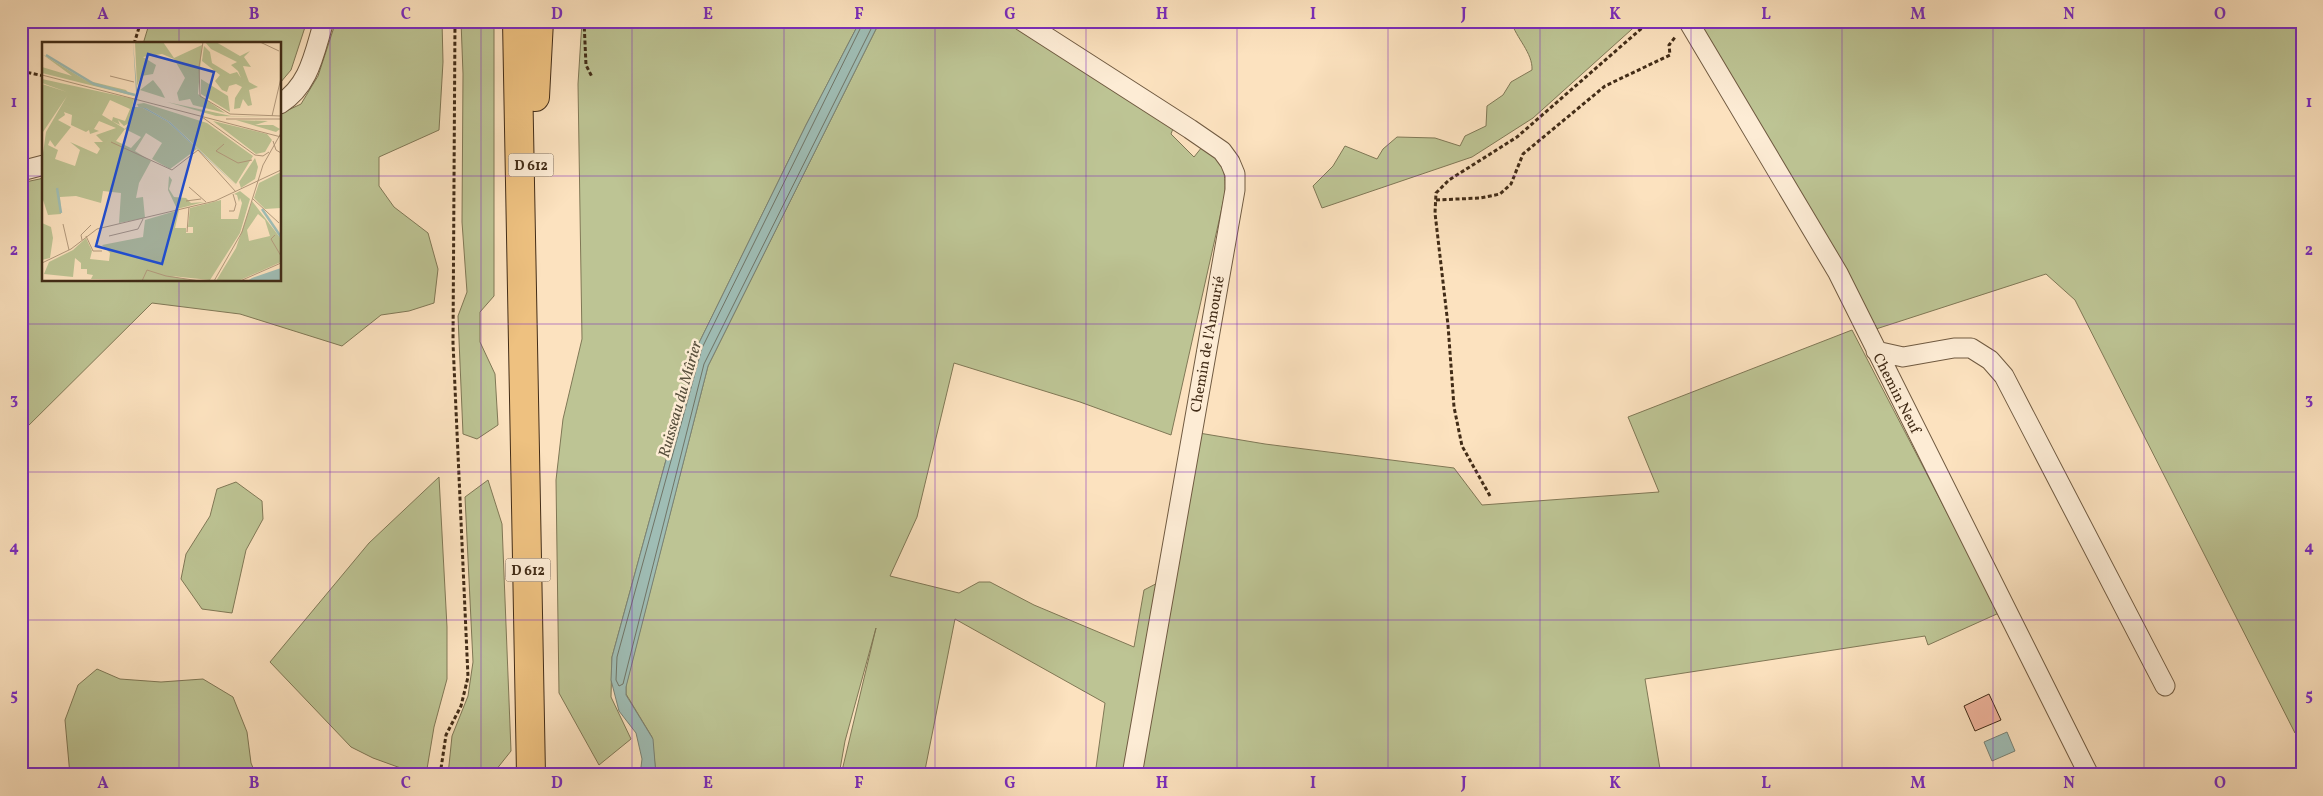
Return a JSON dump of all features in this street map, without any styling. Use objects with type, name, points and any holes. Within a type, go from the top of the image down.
[{"type":"highway","name":"D 612","points":[[512,21],[520,171]]},
{"type":"highway","name":"D 612","points":[[517,21],[524,308],[530,775]]},
{"type":"highway","name":"D 612","points":[[524,308],[539,21]]},
{"type":"street","points":[[281,103],[295,92],[307,78],[324,21]]},
{"type":"street","name":"Chemin de l'Amourié","points":[[1022,21],[1182,123],[1222,152],[1230,162],[1235,174],[1235,190],[1132,775]]},
{"type":"street","name":"Chemin Neuf","points":[[1684,25],[1838,273],[2089,775]]},
{"type":"street","points":[[21,171],[42,166]]},
{"type":"street","points":[[1876,352],[1903,357],[1954,348],[1970,348],[1990,360],[2004,376],[2165,686]]},
{"type":"path","points":[[135,42],[141,21]]},
{"type":"path","points":[[440,775],[446,734],[461,706],[468,677],[454,343],[455,21]]},
{"type":"path","points":[[584,21],[586,65],[592,77]]},
{"type":"path","points":[[1490,496],[1462,446],[1454,407],[1436,193],[1449,180],[1517,138],[1650,21]]},
{"type":"path","points":[[1436,200],[1480,198],[1500,194],[1511,184],[1523,154],[1605,86],[1670,55],[1669,45],[1684,25]]},
{"type":"path","points":[[21,71],[42,76]]},
{"type":"green space","points":[[150,21],[307,21],[291,70],[281,82],[281,42],[144,42]]},
{"type":"green space","points":[[336,21],[442,21],[443,62],[439,130],[379,157],[379,186],[394,207],[428,233],[438,269],[434,303],[409,311],[381,315],[342,346],[240,314],[152,303],[21,433],[21,183],[42,178],[42,281],[281,281],[281,114],[301,104],[318,76]]},
{"type":"green space","points":[[461,21],[494,21],[494,296],[480,312],[480,342],[495,374],[498,425],[477,439],[463,434],[458,316],[467,292],[462,222],[463,74]]},
{"type":"green space","points":[[582,21],[860,21],[806,125],[697,347],[612,657],[611,697],[631,739],[599,765],[559,693],[556,480],[563,419],[582,339],[578,84]]},
{"type":"green space","points":[[880,21],[1012,21],[1174,126],[1171,134],[1194,157],[1202,147],[1210,152],[1222,166],[1225,186],[1225,194],[1171,435],[1080,402],[954,363],[917,517],[890,576],[959,593],[979,582],[990,582],[1034,605],[1134,647],[1144,590],[1171,576],[1199,433],[1265,444],[1454,468],[1482,505],[1659,492],[1628,417],[1852,330],[1999,613],[1928,645],[1925,636],[1645,679],[1661,775],[1095,775],[1105,703],[955,619],[924,775],[841,775],[876,628],[845,741],[839,775],[656,775],[652,737],[626,694],[626,685],[708,366]]},
{"type":"green space","points":[[1511,21],[1641,21],[1533,118],[1472,157],[1322,208],[1313,186],[1333,166],[1345,146],[1377,159],[1383,149],[1397,137],[1435,138],[1460,146],[1465,136],[1486,126],[1487,106],[1503,95],[1511,82],[1532,70],[1530,58]]},
{"type":"green space","points":[[1697,21],[2302,21],[2302,731],[2295,733],[2075,300],[2046,274],[1876,329]]},
{"type":"green space","points":[[439,477],[447,627],[447,679],[434,727],[426,775],[420,775],[373,758],[351,747],[270,662],[369,543]]},
{"type":"green space","points":[[488,480],[502,524],[511,751],[492,775],[448,775],[452,736],[468,696],[473,662],[465,497]]},
{"type":"green space","points":[[236,482],[262,501],[263,519],[246,550],[232,613],[202,609],[181,579],[186,554],[210,516],[217,489]]},
{"type":"green space","points":[[97,669],[120,679],[161,682],[203,679],[233,697],[247,732],[251,763],[256,775],[70,775],[65,720],[78,685]]},
{"type":"water","points":[[860,21],[880,21],[708,366],[626,687],[626,695],[653,739],[656,775],[640,775],[642,759],[636,733],[619,711],[611,680],[612,657],[697,347],[806,125]]},
{"type":"water","points":[[2007,732],[2015,751],[1992,761],[1984,742]]},
{"type":"building","points":[[1989,694],[2001,720],[1975,731],[1964,706]]},
{"type":"water label","name":"Ruisseau du Mûrier","points":[[679,399]]}]
